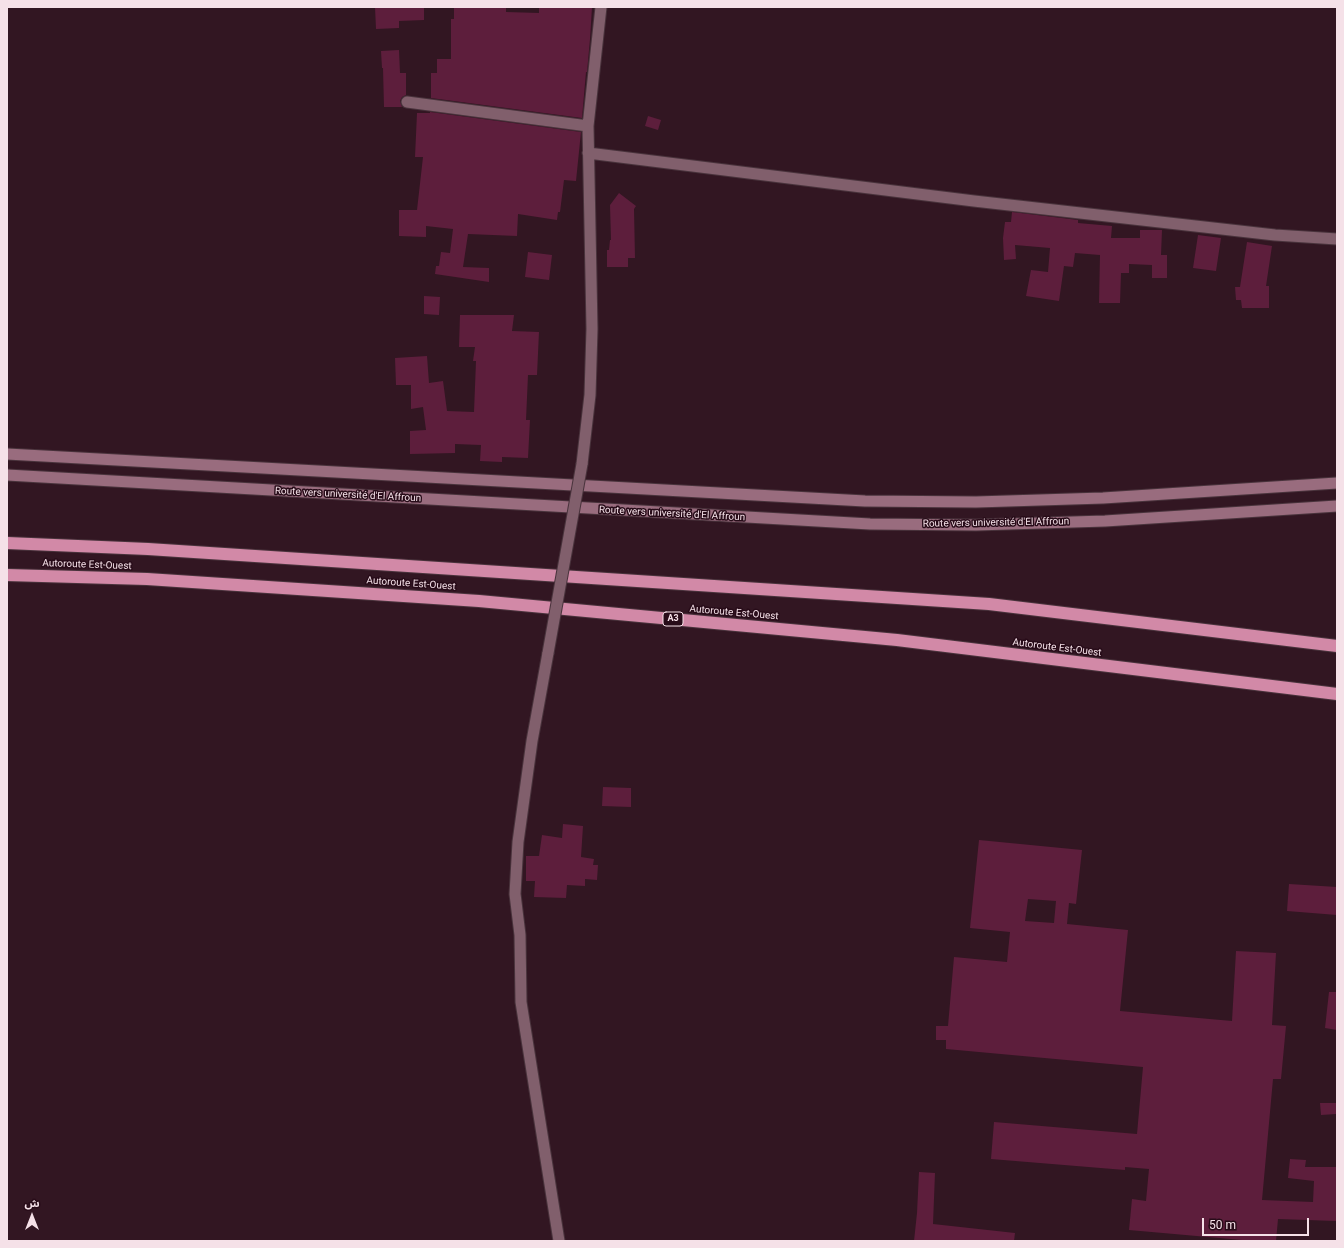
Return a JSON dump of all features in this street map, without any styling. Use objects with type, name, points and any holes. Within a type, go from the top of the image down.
[{"type":"highway","name":"Autoroute Est-Ouest","points":[[7,543],[148,549],[989,604],[1337,646]]},
{"type":"highway","name":"Autoroute Est-Ouest","points":[[7,574],[147,578],[486,602],[897,640],[1337,694]]},
{"type":"main road","name":"Route vers université d'El Affroun","points":[[7,454],[865,501],[976,502],[1071,499],[1337,484]]},
{"type":"main road","name":"Route vers université d'El Affroun","points":[[7,475],[870,524],[976,525],[1105,521],[1337,506]]},
{"type":"street","points":[[559,1241],[521,1002],[520,935],[515,894],[520,827],[532,741],[582,464],[590,395],[592,329],[588,126],[601,7]]},
{"type":"street","points":[[407,102],[588,126]]},
{"type":"street","points":[[588,153],[974,201],[1275,235],[1337,239]]},
{"type":"building","points":[[375,7],[424,7],[424,20],[399,21],[399,28],[376,29]]},
{"type":"building","points":[[454,7],[506,7],[506,12],[539,13],[539,7],[592,7],[582,118],[431,98],[431,73],[437,73],[437,59],[451,59],[451,19],[454,19]]},
{"type":"building","points":[[399,50],[400,73],[406,73],[406,95],[402,97],[400,101],[402,107],[384,107],[381,51]]},
{"type":"building","points":[[430,112],[581,132],[576,181],[564,180],[560,212],[558,212],[557,220],[518,214],[517,236],[468,234],[463,267],[489,268],[489,282],[435,274],[436,266],[439,266],[441,252],[450,253],[453,229],[426,226],[426,237],[399,236],[399,210],[417,210],[423,157],[415,157],[417,113]]},
{"type":"building","points":[[648,116],[661,120],[658,130],[645,126]]},
{"type":"building","points":[[619,193],[636,206],[634,209],[635,258],[628,258],[628,267],[607,267],[607,250],[609,250],[611,240],[610,205]]},
{"type":"building","points":[[1012,212],[1078,220],[1078,223],[1112,226],[1111,238],[1140,238],[1140,230],[1162,230],[1161,255],[1167,255],[1167,278],[1152,278],[1152,265],[1129,264],[1129,273],[1121,273],[1120,303],[1099,303],[1100,255],[1075,253],[1073,267],[1064,266],[1059,301],[1026,296],[1031,270],[1048,272],[1050,248],[1015,245],[1016,259],[1004,260],[1003,238],[1005,222],[1011,222]]},
{"type":"building","points":[[1198,235],[1221,238],[1216,271],[1193,268]]},
{"type":"building","points":[[1247,242],[1272,246],[1266,286],[1269,286],[1269,308],[1242,308],[1241,300],[1236,300],[1235,287],[1240,287]]},
{"type":"building","points":[[528,252],[552,255],[549,280],[525,277]]},
{"type":"building","points":[[424,296],[440,297],[439,315],[424,314]]},
{"type":"building","points":[[460,315],[514,315],[512,331],[539,332],[537,375],[528,375],[526,420],[530,420],[528,458],[502,457],[502,462],[480,461],[481,445],[455,444],[455,453],[410,454],[410,431],[426,430],[423,407],[411,409],[411,385],[396,385],[395,358],[427,356],[429,383],[443,381],[447,411],[474,412],[476,361],[473,361],[475,347],[459,347]]},
{"type":"building","points":[[603,787],[631,788],[631,807],[602,806]]},
{"type":"building","points":[[563,824],[583,826],[581,857],[594,859],[593,865],[598,865],[597,880],[585,879],[585,886],[567,885],[566,898],[534,897],[535,881],[526,881],[526,856],[539,856],[542,835],[562,838]]},
{"type":"building","points":[[979,840],[1082,850],[1076,904],[1069,903],[1067,924],[1128,930],[1120,1011],[1232,1021],[1236,951],[1276,953],[1272,1025],[1286,1026],[1281,1079],[1273,1079],[1262,1200],[1313,1202],[1314,1181],[1288,1178],[1290,1159],[1306,1160],[1305,1167],[1337,1167],[1336,1221],[1278,1219],[1276,1241],[1253,1241],[1129,1230],[1132,1199],[1146,1201],[1149,1169],[1125,1167],[1125,1170],[991,1159],[994,1122],[1137,1134],[1143,1067],[946,1049],[946,1040],[936,1040],[936,1026],[948,1026],[954,957],[1007,962],[1010,932],[970,928]],"holes":[[[1028,899],[1056,901],[1054,923],[1025,921]]]},
{"type":"building","points":[[1289,884],[1337,887],[1337,915],[1287,911]]},
{"type":"building","points":[[1329,992],[1337,992],[1337,1030],[1325,1028]]},
{"type":"building","points":[[1320,1103],[1336,1103],[1336,1114],[1321,1115]]},
{"type":"building","points":[[919,1172],[935,1173],[933,1224],[1015,1233],[1014,1241],[914,1241]]}]
